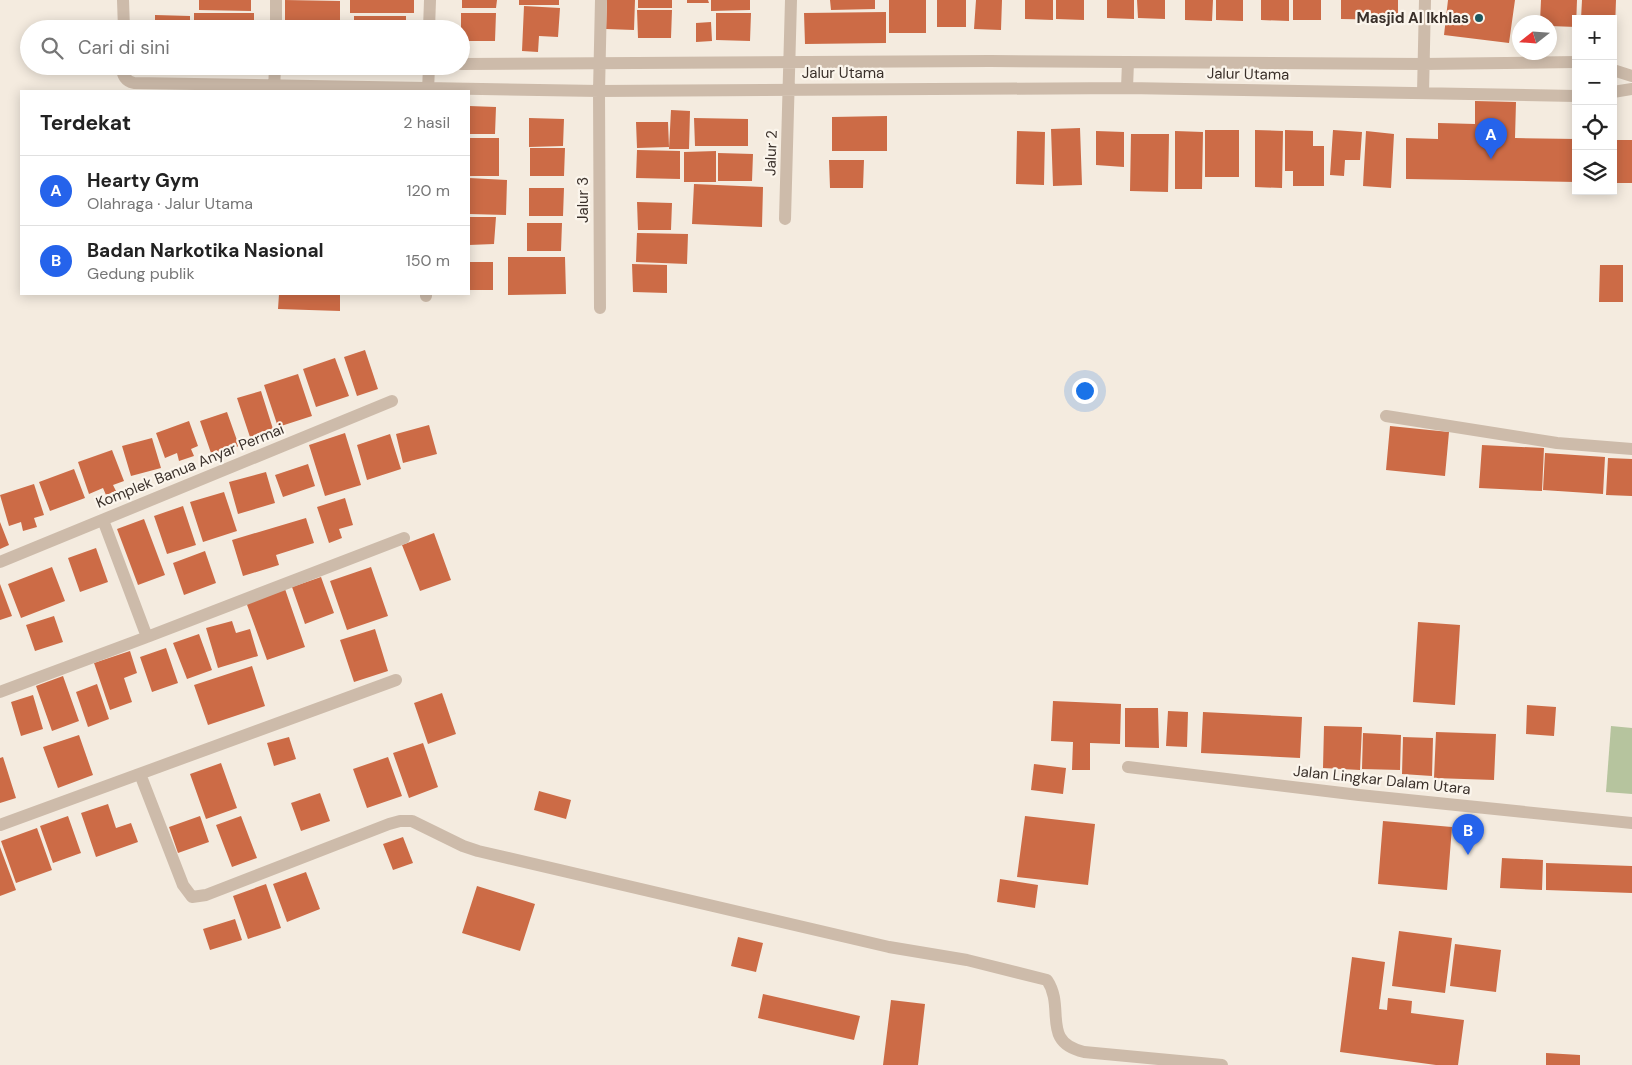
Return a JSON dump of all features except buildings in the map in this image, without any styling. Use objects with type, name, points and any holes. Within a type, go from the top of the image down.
[{"type":"street","points":[[123,0],[124,20]]},
{"type":"street","points":[[276,0],[276,20]]},
{"type":"street","points":[[429,20],[430,0]]},
{"type":"street","points":[[600,62],[601,0]]},
{"type":"street","points":[[790,62],[791,0]]},
{"type":"street","points":[[1423,93],[1425,0]]},
{"type":"street","name":"Jalur Utama","points":[[470,64],[600,62],[1128,62],[1423,64],[1572,62]]},
{"type":"street","name":"Jalur 3","points":[[600,62],[600,308]]},
{"type":"street","name":"Jalur 2","points":[[786,219],[790,62]]},
{"type":"street","points":[[1127,88],[1128,62]]},
{"type":"street","points":[[1617,71],[1632,76]]},
{"type":"street","name":"Jalur Utama","points":[[123,75],[128,81],[134,83],[274,88],[599,91],[1127,88],[1572,96]]},
{"type":"street","points":[[274,88],[275,75]]},
{"type":"street","points":[[428,89],[429,75]]},
{"type":"street","points":[[1617,91],[1632,89]]},
{"type":"street","name":"Komplek Banua Anyar Permai","points":[[0,562],[392,401]]},
{"type":"street","points":[[1386,416],[1557,443],[1632,449]]},
{"type":"street","points":[[103,520],[147,637]]},
{"type":"street","points":[[0,692],[404,538]]},
{"type":"street","points":[[0,825],[396,680]]},
{"type":"street","name":"Jalan Lingkar Dalam Utara","points":[[1128,767],[1359,795],[1632,823]]},
{"type":"street","points":[[140,774],[183,886],[192,897],[206,896],[389,824],[400,821],[412,821],[462,846],[478,851],[889,947],[967,960],[1047,980],[1053,988],[1058,1033],[1064,1044],[1071,1049],[1084,1052],[1222,1065]]},
{"type":"green space","points":[[1611,726],[1632,728],[1632,794],[1606,792]]},
{"type":"place","name":"Masjid Al Ikhlas","points":[[1479,18]]},
{"type":"place","name":"Hearty Gym","points":[[1491,159]]},
{"type":"place","name":"Badan Narkotika Nasional","points":[[1468,855]]}]
